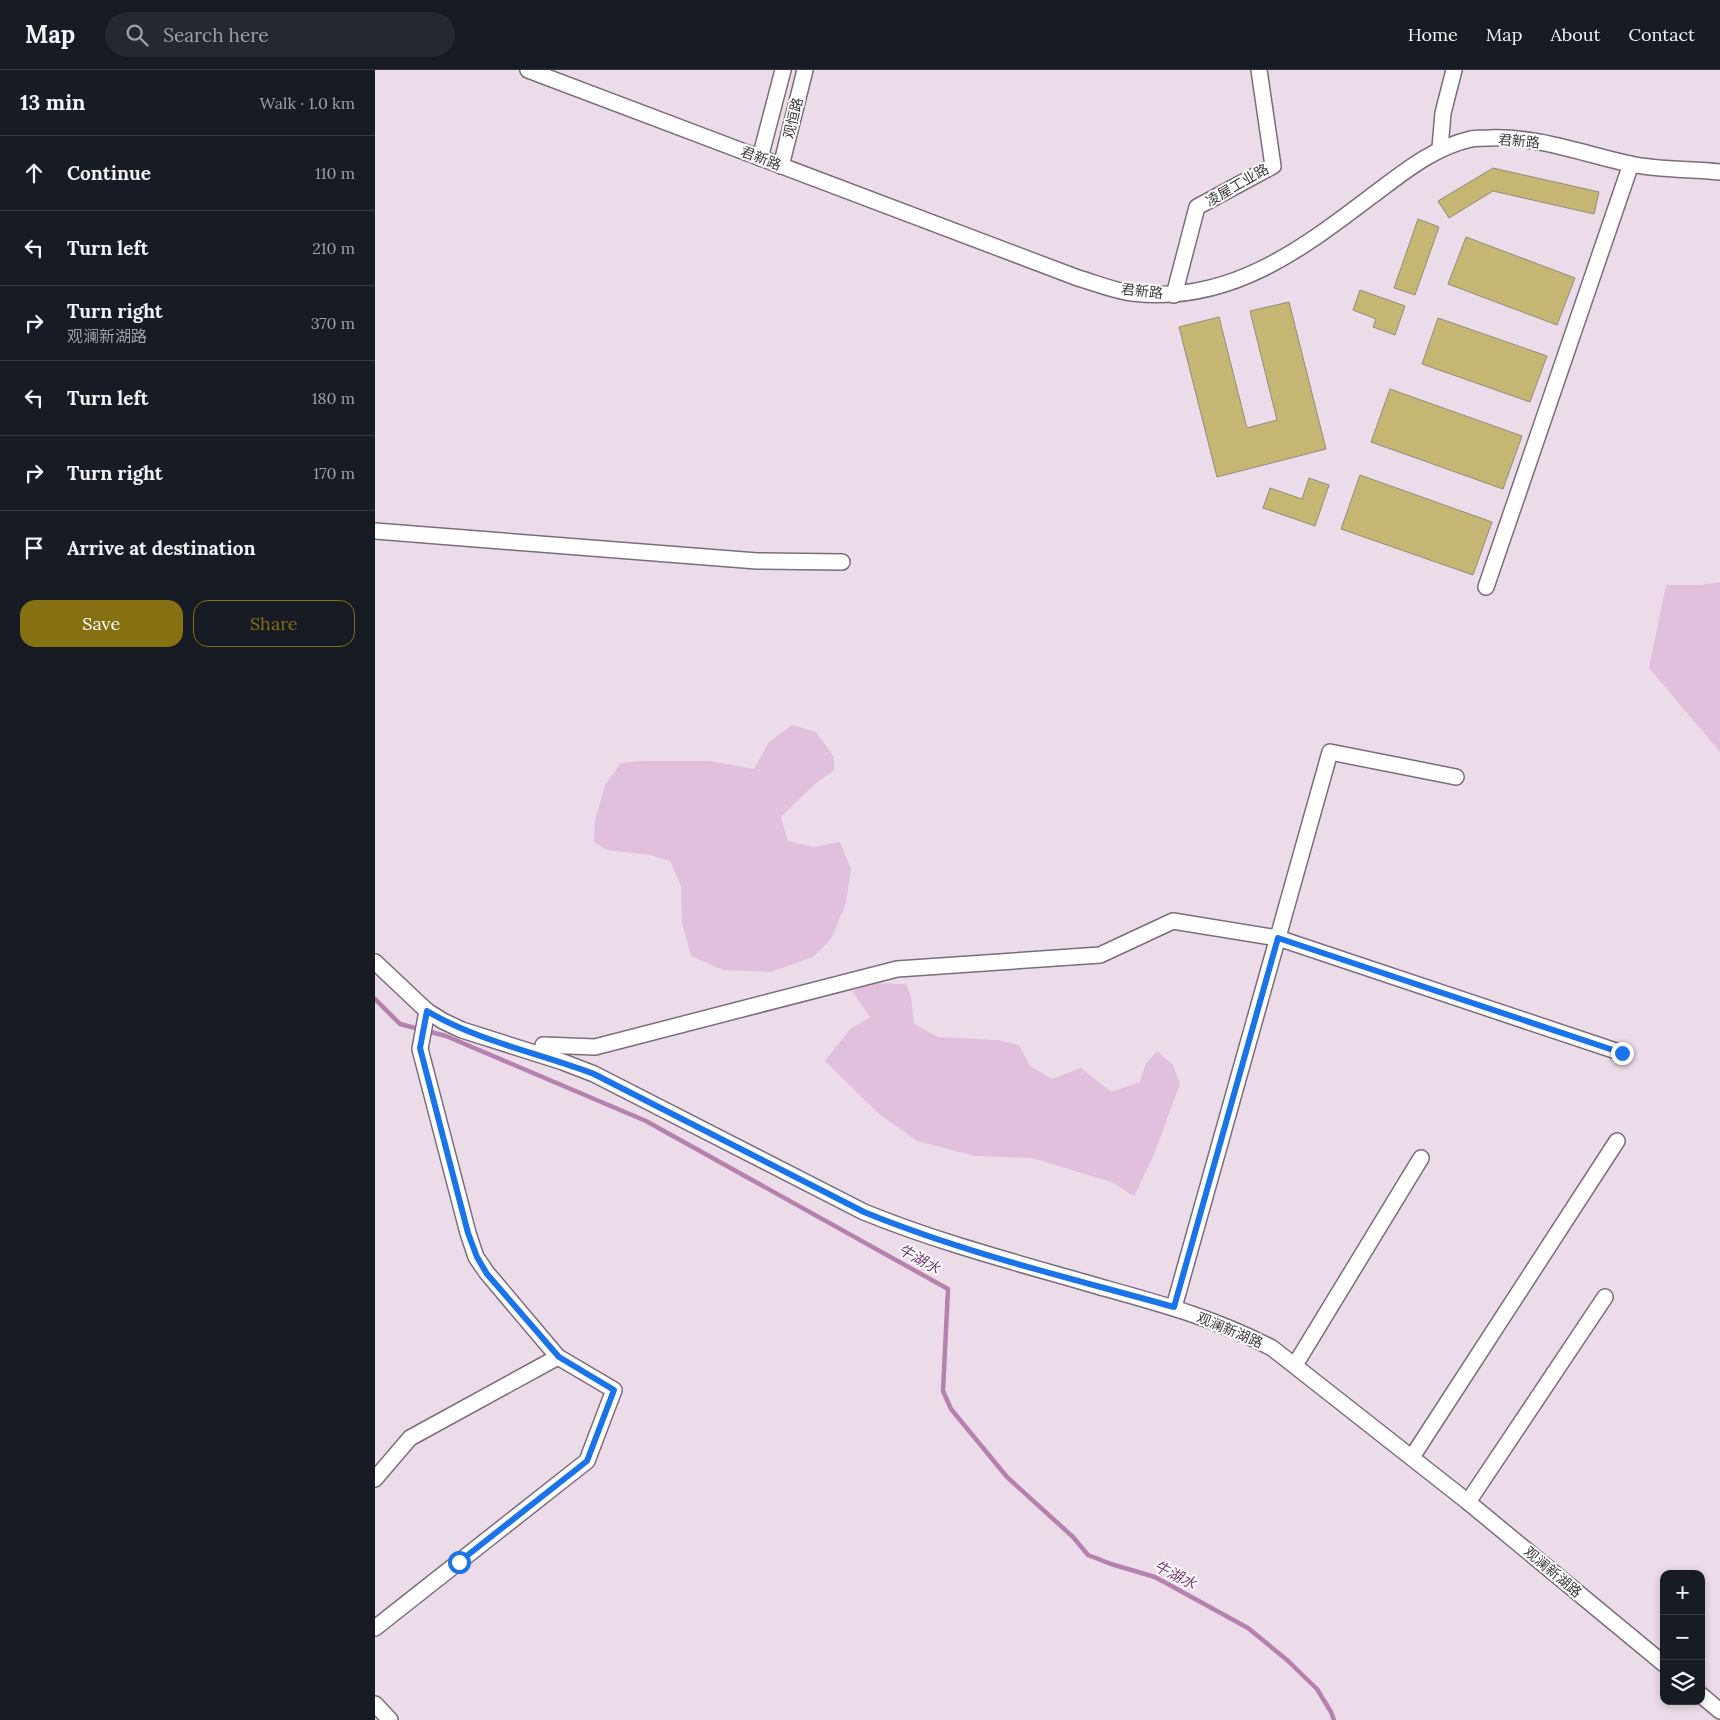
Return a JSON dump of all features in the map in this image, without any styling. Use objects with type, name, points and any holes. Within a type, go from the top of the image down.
[{"type":"street","name":"君新路","points":[[528,70],[1078,278],[1131,293],[1174,295],[1213,287],[1247,277],[1284,259],[1317,238],[1411,166],[1440,148],[1472,139],[1502,138],[1527,140],[1631,164],[1720,172]]},
{"type":"street","name":"观恒路","points":[[760,158],[783,70]]},
{"type":"street","name":"观恒路","points":[[781,166],[805,70]]},
{"type":"street","name":"凌屋工业路","points":[[1174,295],[1197,207],[1273,166],[1259,70]]},
{"type":"street","points":[[1440,148],[1443,113],[1454,70]]},
{"type":"street","points":[[1486,587],[1631,164]]},
{"type":"street","points":[[375,531],[747,561],[842,562]]},
{"type":"street","points":[[1174,1307],[1330,752],[1456,777]]},
{"type":"street","points":[[543,1045],[595,1046],[897,968],[1100,955],[1173,921],[1278,938],[1622,1053]]},
{"type":"street","name":"观澜新湖路","points":[[375,962],[426,1016],[594,1074],[864,1212],[907,1230],[953,1245],[1174,1307],[1213,1320],[1244,1333],[1272,1348],[1468,1502],[1660,1661]]},
{"type":"street","points":[[375,1628],[587,1461],[614,1390],[559,1357],[487,1274],[477,1257],[468,1233],[420,1048],[426,1016]]},
{"type":"street","points":[[1412,1457],[1617,1141]]},
{"type":"street","points":[[1295,1365],[1421,1158]]},
{"type":"street","points":[[1468,1502],[1605,1297]]},
{"type":"street","points":[[375,1479],[410,1438],[559,1357]]},
{"type":"street","points":[[1705,1698],[1720,1711]]},
{"type":"street","points":[[375,1704],[390,1720]]},
{"type":"shaded area","points":[[1720,582],[1720,752],[1649,668],[1666,585],[1700,585]]},
{"type":"shaded area","points":[[792,725],[816,732],[834,757],[834,770],[815,784],[781,817],[788,841],[814,847],[840,842],[851,869],[846,903],[831,939],[813,957],[771,972],[723,970],[691,956],[682,922],[681,886],[670,861],[650,855],[607,850],[594,842],[595,820],[605,785],[621,763],[641,761],[709,761],[754,769],[769,742]]},
{"type":"shaded area","points":[[874,983],[906,984],[911,997],[914,1024],[938,1037],[998,1040],[1019,1045],[1030,1066],[1052,1079],[1081,1068],[1111,1092],[1140,1082],[1146,1063],[1157,1051],[1173,1065],[1180,1084],[1153,1157],[1134,1196],[1111,1182],[1032,1158],[975,1156],[917,1141],[879,1114],[825,1061],[850,1029],[870,1017],[852,991]]},
{"type":"building","points":[[1493,168],[1599,192],[1594,214],[1493,191],[1449,218],[1438,201]]},
{"type":"building","points":[[1418,219],[1439,227],[1415,295],[1394,288]]},
{"type":"building","points":[[1466,237],[1575,278],[1557,325],[1448,284]]},
{"type":"building","points":[[1360,290],[1405,306],[1395,335],[1373,327],[1376,319],[1353,310]]},
{"type":"building","points":[[1289,302],[1326,449],[1217,477],[1179,327],[1219,317],[1247,428],[1277,420],[1250,311]]},
{"type":"building","points":[[1438,318],[1547,356],[1530,402],[1422,364]]},
{"type":"building","points":[[1390,389],[1522,436],[1503,489],[1371,442]]},
{"type":"building","points":[[1360,475],[1492,522],[1473,575],[1341,529]]},
{"type":"building","points":[[1309,478],[1329,485],[1315,526],[1263,508],[1270,488],[1302,499]]},
{"type":"waterway","name":"牛湖水","points":[[375,999],[400,1024],[446,1036],[646,1121],[948,1289],[943,1391],[951,1409],[1007,1477],[1073,1537],[1088,1555],[1155,1577],[1248,1628],[1287,1660],[1317,1689],[1334,1720]]},
{"type":"route","points":[[459,1562],[587,1461],[614,1390],[559,1357],[487,1274],[477,1257],[468,1233],[420,1048],[427,1011],[462,1030],[563,1062],[594,1074],[864,1212],[907,1230],[953,1245],[1174,1307],[1278,938],[1622,1053]]}]
